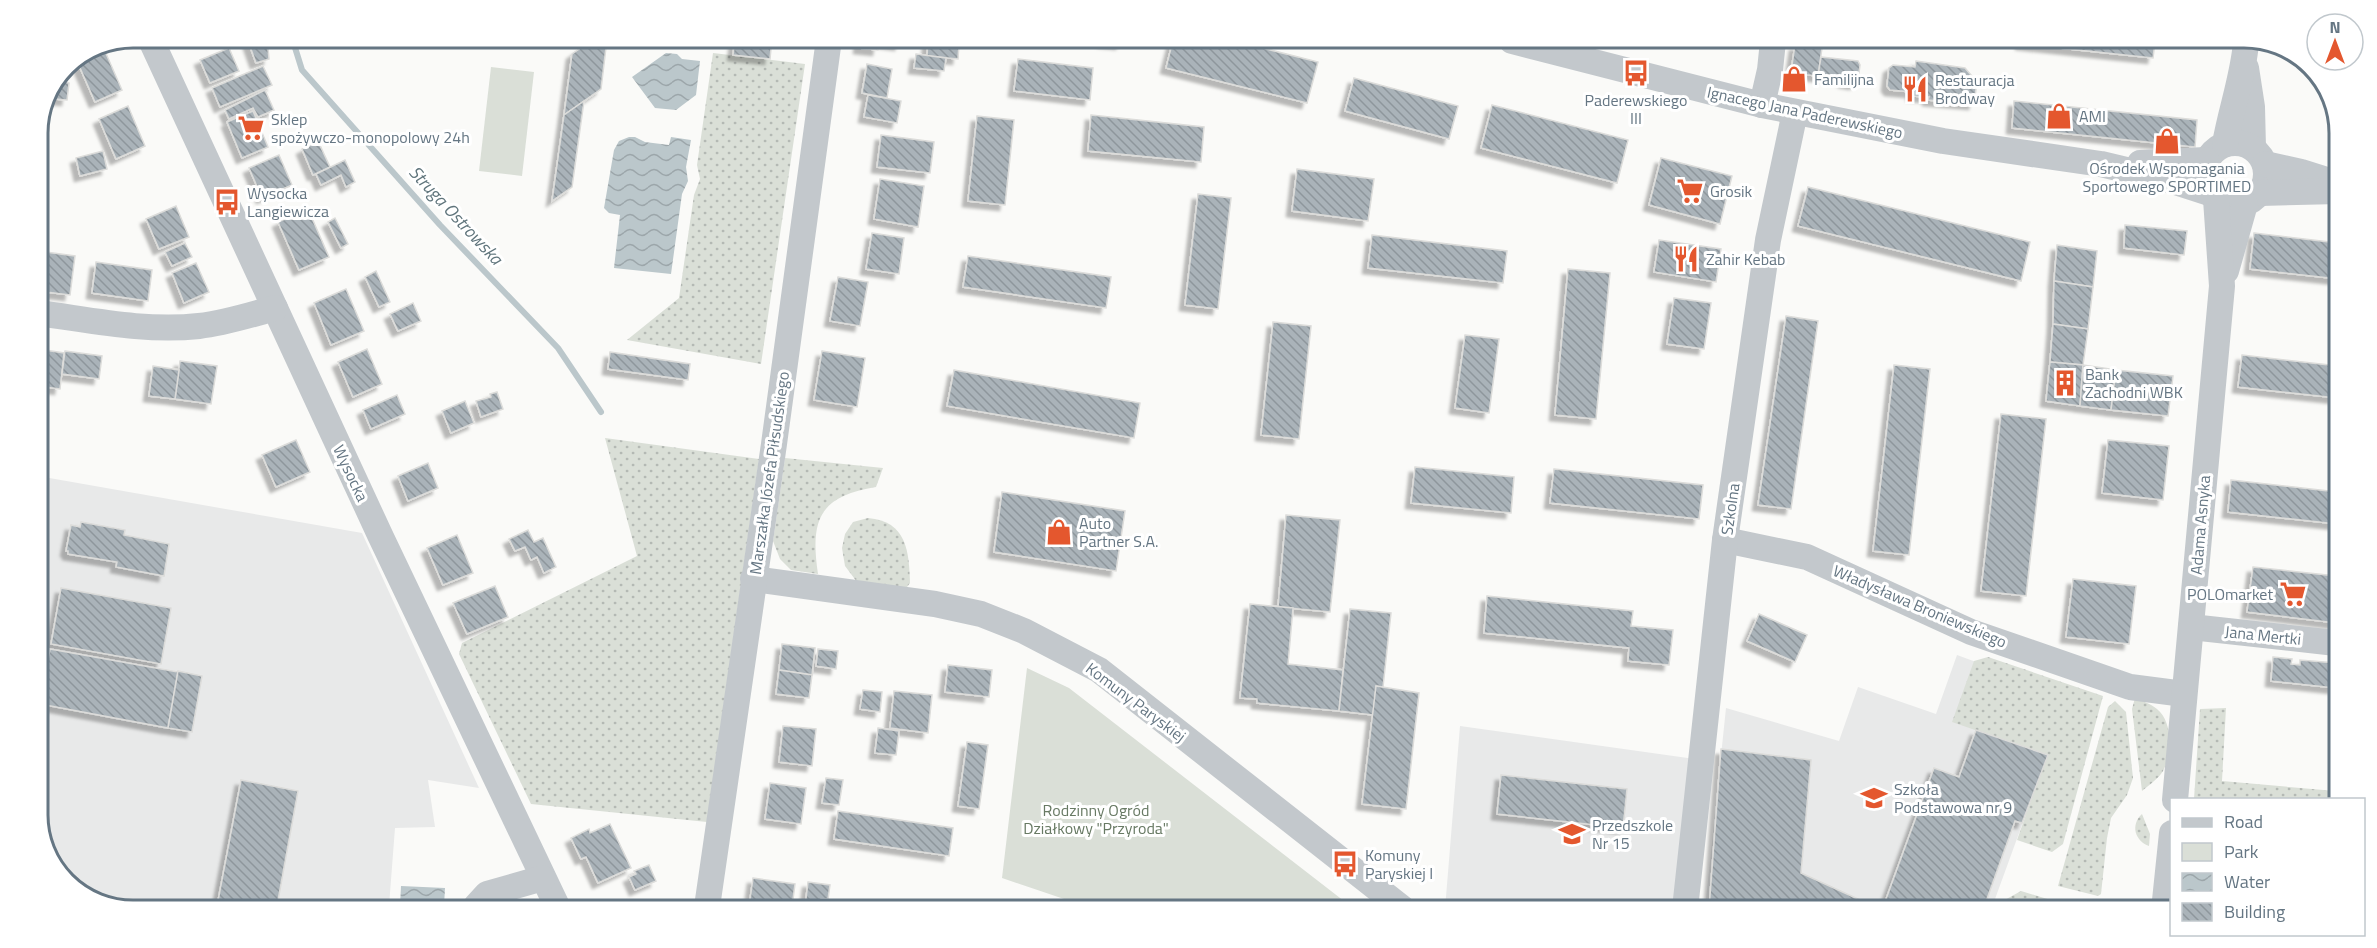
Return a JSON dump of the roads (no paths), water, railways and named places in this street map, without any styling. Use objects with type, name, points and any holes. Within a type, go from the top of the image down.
[{"type":"street","name":"Wysocka","points":[[155,48],[370,515],[554,900]]},
{"type":"street","name":"Marszałka Józefa Piłsudskiego","points":[[708,900],[776,432],[828,48]]},
{"type":"street","name":"Ignacego Jana Paderewskiego","points":[[1539,48],[1795,112],[1943,141],[2101,164]]},
{"type":"street","points":[[1762,105],[1772,48]]},
{"type":"street","points":[[2222,286],[2212,196],[2203,177],[2216,152],[2246,51]]},
{"type":"street","points":[[2222,286],[2252,198],[2266,174],[2259,156],[2246,51]]},
{"type":"street","name":"Szkolna","points":[[1686,900],[1725,540],[1768,240],[1795,112]]},
{"type":"street","points":[[2101,164],[2216,152],[2235,142],[2259,156],[2329,181]]},
{"type":"street","points":[[2101,164],[2172,181],[2235,206],[2252,198],[2329,192]]},
{"type":"street","name":"Adama Asnyka","points":[[2175,798],[2222,286]]},
{"type":"street","points":[[48,314],[134,326],[180,327],[237,319],[275,308]]},
{"type":"street","name":"Władysława Broniewskiego","points":[[1725,540],[1807,557],[1971,632],[2130,687],[2184,694]]},
{"type":"street","name":"Komuny Paryskiej","points":[[753,579],[935,604],[981,614],[1040,639],[1099,670],[1392,900]]},
{"type":"street","name":"Jana Mertki","points":[[2191,627],[2329,642]]},
{"type":"street","points":[[2165,900],[2170,852]]},
{"type":"street","points":[[482,900],[487,894],[543,878]]},
{"type":"water","points":[[666,53],[677,54],[682,59],[700,61],[696,95],[676,110],[655,108],[632,77]]},
{"type":"water","points":[[629,137],[669,145],[671,137],[691,140],[686,167],[688,181],[682,194],[671,274],[614,268],[620,215],[609,213],[604,208],[614,150],[619,141]]},
{"type":"water","points":[[401,886],[445,888],[444,900],[400,900]]},
{"type":"waterway","name":"Struga Ostrowska","points":[[295,48],[302,70],[440,225],[558,348],[601,412]]},
{"type":"place","name":"Paderewskiego III","points":[[1636,73]]},
{"type":"place","name":"Familijna","points":[[1794,79]]},
{"type":"place","name":"Restauracja Brodway","points":[[1915,89]]},
{"type":"place","name":"AMI","points":[[2059,116]]},
{"type":"place","name":"Sklep spożywczo-monopolowy 24h","points":[[251,128]]},
{"type":"place","name":"Ośrodek Wspomagania Sportowego SPORTIMED","points":[[2167,141]]},
{"type":"place","name":"Grosik","points":[[1690,191]]},
{"type":"place","name":"Wysocka Langiewicza","points":[[227,202]]},
{"type":"place","name":"Zahir Kebab","points":[[1686,259]]},
{"type":"place","name":"Bank Zachodni WBK","points":[[2065,383]]},
{"type":"place","name":"Auto Partner S.A.","points":[[1059,532]]},
{"type":"place","name":"POLOmarket","points":[[2293,594]]},
{"type":"place","name":"Szkoła Podstawowa nr 9","points":[[1874,798]]},
{"type":"place","name":"Przedszkole Nr 15","points":[[1572,834]]},
{"type":"place","name":"Komuny Paryskiej I","points":[[1345,864]]},
{"type":"park label","name":"Rodzinny Ogród Działkowy \"Przyroda\"","points":[[1096,819]]}]
